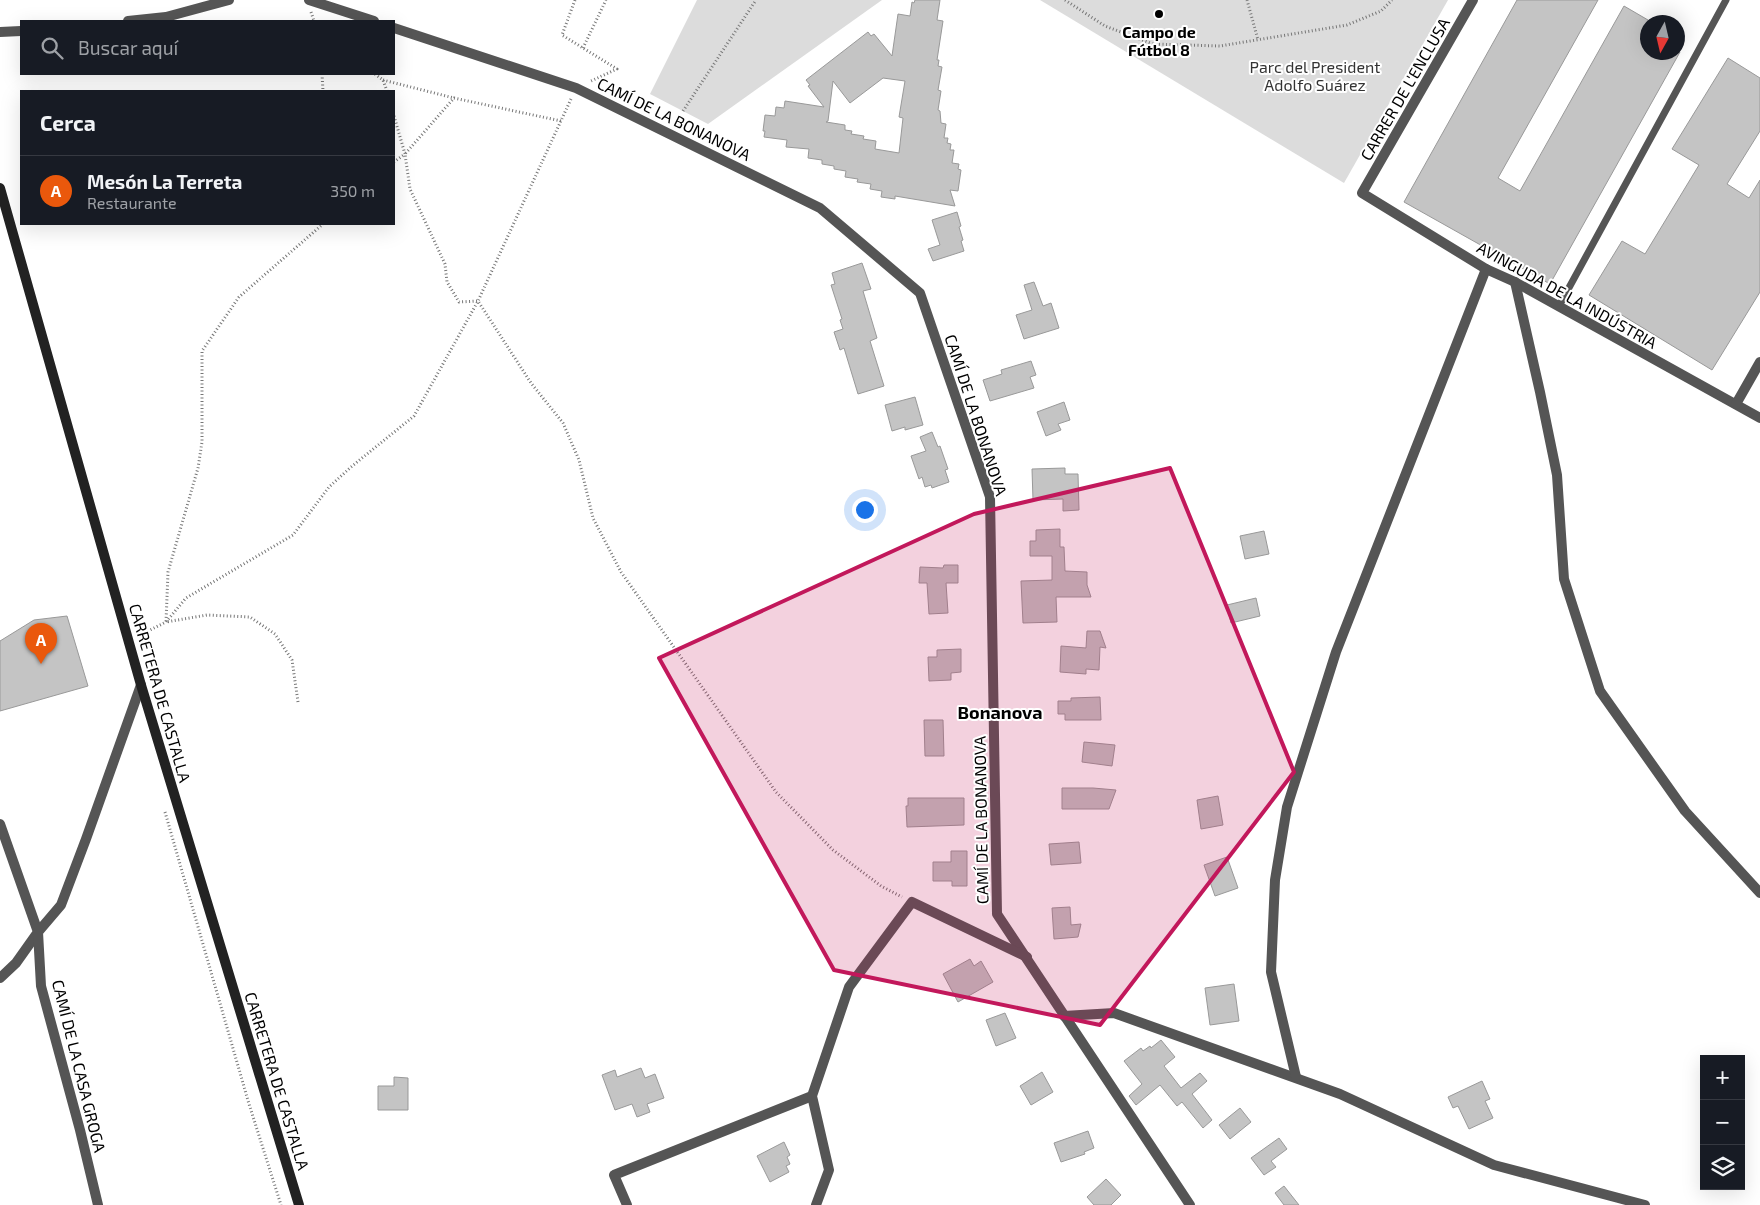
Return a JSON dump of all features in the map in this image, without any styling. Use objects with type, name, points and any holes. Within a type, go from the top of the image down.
[{"type":"main road","name":"CARRETERA DE CASTALLA","points":[[0,188],[141,685],[299,1205]]},
{"type":"street","points":[[138,20],[166,17],[229,0]]},
{"type":"street","points":[[309,0],[371,20]]},
{"type":"street","name":"CARRER DE L'ENCLUSA","points":[[1362,193],[1474,0]]},
{"type":"street","name":"CAMÍ DE LA BONANOVA","points":[[395,28],[576,88],[820,208],[920,293],[990,496],[997,914],[1028,958],[1064,1016],[1190,1205]]},
{"type":"street","points":[[0,32],[20,31]]},
{"type":"street","name":"AVINGUDA DE LA INDÚSTRIA","points":[[1362,193],[1486,269],[1559,306],[1760,418]]},
{"type":"street","points":[[1296,1077],[1271,972],[1275,880],[1287,807],[1336,652],[1486,269]]},
{"type":"street","points":[[1514,282],[1557,475],[1564,579],[1600,691],[1685,811],[1760,893]]},
{"type":"street","points":[[1736,404],[1760,362]]},
{"type":"street","points":[[0,978],[16,963],[38,932],[61,905],[141,685]]},
{"type":"street","name":"CAMÍ DE LA CASA GROGA","points":[[0,824],[38,932],[41,986],[98,1205]]},
{"type":"street","points":[[816,1205],[829,1170],[812,1096],[849,988],[912,902],[1028,958]]},
{"type":"street","points":[[1064,1016],[1114,1013],[1340,1094],[1494,1165],[1645,1205]]},
{"type":"street","points":[[627,1205],[614,1175],[812,1096]]},
{"type":"lane","points":[[1559,306],[1726,0]]},
{"type":"path","points":[[166,622],[186,598],[293,535],[330,487],[414,416],[478,301],[576,88],[616,69],[562,35],[575,0]]},
{"type":"path","points":[[583,48],[606,0]]},
{"type":"path","points":[[684,111],[756,0]]},
{"type":"path","points":[[1065,0],[1105,26],[1153,44],[1220,46],[1347,25],[1381,11],[1392,0]]},
{"type":"path","points":[[1247,0],[1258,40]]},
{"type":"path","points":[[322,75],[323,90]]},
{"type":"path","points":[[376,75],[383,80],[454,98],[561,121]]},
{"type":"path","points":[[383,80],[387,90]]},
{"type":"path","points":[[395,161],[405,154],[454,98]]},
{"type":"path","points":[[395,119],[405,154],[410,189],[445,264],[447,282],[458,302],[478,301]]},
{"type":"path","points":[[166,622],[168,572],[198,468],[202,442],[202,351],[239,297],[322,225]]},
{"type":"path","points":[[478,301],[531,384],[563,423],[579,460],[593,518],[621,572],[776,792],[833,850],[881,886],[912,902]]},
{"type":"path","points":[[130,641],[166,622],[207,615],[250,617],[275,634],[292,660],[298,702]]},
{"type":"path","points":[[164,810],[249,1104],[281,1205]]},
{"type":"highlighted area","points":[[1170,468],[1294,772],[1100,1025],[834,970],[659,658],[974,514]]},
{"type":"green space","points":[[697,0],[882,0],[708,124],[650,94]]},
{"type":"green space","name":"Parc del President Adolfo Suárez","points":[[1040,0],[1448,0],[1344,183]]},
{"type":"building","points":[[915,0],[940,0],[937,20],[943,21],[937,60],[939,60],[938,66],[942,67],[938,90],[941,91],[938,110],[940,111],[941,123],[946,124],[944,138],[948,138],[947,143],[951,144],[950,150],[954,150],[952,163],[959,164],[958,169],[961,170],[958,191],[950,190],[955,206],[895,196],[895,199],[881,197],[882,191],[870,189],[871,184],[857,182],[858,179],[845,177],[846,171],[822,164],[822,160],[808,158],[809,149],[786,147],[787,140],[764,137],[765,115],[775,116],[776,107],[784,108],[785,101],[824,107],[808,86],[810,85],[806,80],[868,32],[871,36],[874,34],[892,56],[898,14],[910,16],[912,2],[914,3]],"holes":[[[883,78],[905,81],[899,117],[903,118],[899,153],[875,149],[876,141],[863,139],[864,136],[851,134],[852,131],[845,130],[845,125],[826,122],[828,121],[833,81],[850,103]]]},
{"type":"building","points":[[1517,0],[1598,0],[1498,178],[1520,191],[1624,6],[1640,15],[1640,60],[1676,60],[1550,284],[1404,202]]},
{"type":"building","points":[[1728,58],[1760,78],[1760,131],[1727,184],[1749,198],[1760,180],[1760,292],[1712,370],[1589,295],[1622,241],[1645,254],[1699,165],[1672,149]]},
{"type":"building","points":[[957,212],[964,251],[933,261],[928,249],[940,245],[932,220]]},
{"type":"building","points":[[862,263],[871,289],[863,291],[877,338],[870,341],[884,386],[858,394],[844,348],[840,350],[834,332],[843,329],[840,320],[842,319],[831,285],[835,284],[832,273]]},
{"type":"building","points":[[1034,282],[1043,306],[1051,303],[1059,328],[1024,339],[1016,315],[1032,310],[1024,285]]},
{"type":"building","points":[[1031,361],[1036,375],[1030,377],[1034,388],[990,401],[983,380],[1002,374],[1001,370]]},
{"type":"building","points":[[915,397],[923,425],[892,431],[885,405]]},
{"type":"building","points":[[1064,402],[1070,420],[1058,424],[1061,430],[1046,436],[1037,412]]},
{"type":"building","points":[[932,432],[938,447],[940,446],[948,469],[945,470],[949,482],[932,488],[931,485],[925,487],[922,477],[919,479],[911,456],[926,451],[920,437]]},
{"type":"building","points":[[1065,468],[1065,474],[1078,474],[1079,510],[1063,511],[1063,499],[1033,500],[1032,469]]},
{"type":"building","points":[[1060,529],[1060,547],[1064,547],[1065,571],[1087,572],[1087,585],[1091,597],[1056,597],[1057,622],[1023,623],[1021,581],[1052,580],[1052,556],[1030,556],[1030,541],[1036,541],[1036,530]]},
{"type":"building","points":[[1264,531],[1269,554],[1245,559],[1240,536]]},
{"type":"building","points":[[944,565],[958,565],[958,583],[946,583],[948,613],[929,614],[927,583],[919,583],[920,567],[943,568]]},
{"type":"building","points":[[1256,598],[1260,616],[1231,623],[1227,605]]},
{"type":"building","points":[[67,616],[88,686],[0,711],[0,641],[34,620]]},
{"type":"building","points":[[1087,631],[1100,631],[1106,648],[1100,647],[1099,670],[1086,669],[1086,674],[1060,672],[1061,646],[1086,648]]},
{"type":"building","points":[[961,649],[961,672],[951,673],[951,680],[929,681],[928,657],[937,657],[937,650]]},
{"type":"building","points":[[1100,697],[1101,720],[1065,720],[1065,714],[1058,714],[1058,701],[1071,701],[1071,698]]},
{"type":"building","points":[[924,720],[943,720],[944,756],[925,756]]},
{"type":"building","points":[[1084,742],[1115,745],[1112,766],[1082,762]]},
{"type":"building","points":[[1062,788],[1116,790],[1109,809],[1062,809]]},
{"type":"building","points":[[1218,796],[1223,825],[1201,829],[1197,800]]},
{"type":"building","points":[[908,798],[964,798],[964,825],[907,827],[906,806],[908,806]]},
{"type":"building","points":[[1079,842],[1081,863],[1051,865],[1049,844]]},
{"type":"building","points":[[951,851],[967,851],[967,886],[952,886],[952,881],[933,881],[933,862],[951,862]]},
{"type":"building","points":[[1227,857],[1238,888],[1215,896],[1204,865]]},
{"type":"building","points":[[1070,907],[1071,925],[1081,924],[1078,937],[1054,939],[1052,908]]},
{"type":"building","points":[[970,959],[974,966],[981,961],[993,982],[958,1002],[943,974]]},
{"type":"building","points":[[1234,984],[1239,1021],[1210,1025],[1205,988]]},
{"type":"building","points":[[1005,1013],[1016,1038],[996,1046],[986,1020]]},
{"type":"building","points":[[1161,1040],[1175,1057],[1164,1066],[1181,1088],[1200,1073],[1207,1081],[1192,1094],[1212,1120],[1203,1128],[1182,1102],[1177,1106],[1160,1085],[1136,1105],[1129,1096],[1142,1084],[1124,1061],[1141,1048],[1143,1051],[1150,1046],[1151,1048]]},
{"type":"building","points":[[641,1068],[645,1078],[655,1074],[664,1098],[647,1104],[650,1112],[637,1117],[632,1104],[615,1110],[602,1075],[615,1070],[617,1077]]},
{"type":"building","points":[[1042,1072],[1053,1092],[1031,1105],[1020,1086]]},
{"type":"building","points":[[394,1077],[408,1078],[408,1110],[378,1110],[378,1086],[394,1086]]},
{"type":"building","points":[[1482,1081],[1490,1099],[1485,1101],[1493,1118],[1469,1129],[1458,1106],[1453,1108],[1448,1097]]},
{"type":"building","points":[[1240,1108],[1251,1122],[1230,1139],[1219,1125]]},
{"type":"building","points":[[1088,1131],[1094,1148],[1084,1152],[1085,1154],[1061,1162],[1054,1143]]},
{"type":"building","points":[[1279,1138],[1287,1149],[1271,1161],[1276,1167],[1264,1175],[1251,1158]]},
{"type":"building","points":[[784,1142],[790,1155],[787,1157],[790,1164],[786,1166],[789,1172],[770,1182],[757,1156]]},
{"type":"building","points":[[1106,1179],[1121,1195],[1111,1205],[1094,1205],[1087,1197]]},
{"type":"building","points":[[1284,1186],[1299,1205],[1284,1205],[1275,1193]]},
{"type":"place","name":"Campo de Fútbol 8","points":[[1159,14]]},
{"type":"place","name":"Mesón La Terreta","points":[[41,664]]},
{"type":"district","name":"Bonanova","points":[[1000,713]]}]
